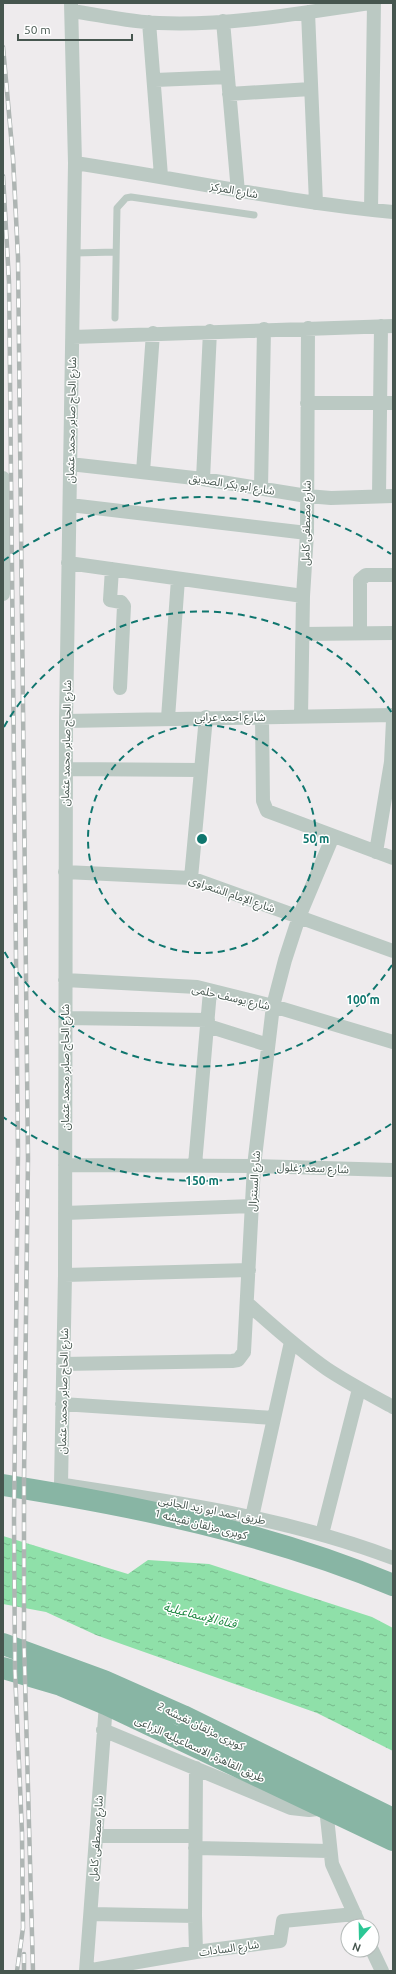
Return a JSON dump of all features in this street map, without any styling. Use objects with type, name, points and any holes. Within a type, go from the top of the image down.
[{"type":"highway","name":"كوبرى مزلقان نفيشه 1","points":[[3,1485],[72,1496],[211,1525],[308,1553],[393,1585]]},
{"type":"highway","name":"كوبرى مزلقان نفيشه 2","points":[[3,1644],[104,1681],[183,1716],[330,1800],[393,1819]]},
{"type":"highway","name":"طريق القاهرة, الاسماعيليه الزراعى","points":[[3,1668],[61,1685],[330,1800],[393,1840]]},
{"type":"street","points":[[72,7],[149,22],[189,23],[308,12],[370,3]]},
{"type":"street","points":[[371,210],[374,3]]},
{"type":"street","name":"شارع الحاج صابر محمد عثمان","points":[[61,1484],[65,1275],[66,721],[75,163],[72,7]]},
{"type":"street","points":[[308,12],[316,203]]},
{"type":"street","points":[[223,21],[238,192]]},
{"type":"street","points":[[149,22],[155,80],[161,176]]},
{"type":"street","points":[[155,80],[228,77]]},
{"type":"street","points":[[229,94],[312,89]]},
{"type":"street","name":"شارع المركز","points":[[75,163],[161,176],[238,192],[393,212]]},
{"type":"street","points":[[73,337],[264,329],[387,326],[386,496]]},
{"type":"street","name":"شارع مصطفى كامل","points":[[301,717],[303,596],[307,533],[308,328]]},
{"type":"street","points":[[261,488],[264,329]]},
{"type":"street","points":[[203,479],[210,331]]},
{"type":"street","points":[[143,472],[153,333]]},
{"type":"street","points":[[307,403],[387,403]]},
{"type":"street","name":"شارع ابو بكر الصديق","points":[[70,464],[203,479],[307,496],[331,498],[386,496]]},
{"type":"street","points":[[3,478],[3,594]]},
{"type":"street","points":[[70,505],[307,533]]},
{"type":"street","points":[[68,563],[303,596]]},
{"type":"street","points":[[112,569],[110,600],[119,602],[124,606],[120,688]]},
{"type":"street","points":[[360,632],[360,580],[366,575],[393,576]]},
{"type":"street","points":[[168,718],[178,579]]},
{"type":"street","points":[[302,634],[360,632],[393,633]]},
{"type":"street","name":"شارع احمد عرابى","points":[[66,721],[206,717],[393,715]]},
{"type":"street","points":[[191,878],[206,717]]},
{"type":"street","points":[[262,717],[264,807],[272,814],[393,858]]},
{"type":"street","points":[[376,852],[391,762],[393,720]]},
{"type":"street","points":[[66,769],[200,770]]},
{"type":"street","name":"شارع السنترال","points":[[63,1364],[238,1360],[244,1352],[254,1166],[273,1006],[284,960],[299,917],[333,836]]},
{"type":"street","name":"شارع الإمام الشعراوى","points":[[65,872],[191,878],[393,951]]},
{"type":"street","name":"شارع يوسف حلمى","points":[[65,980],[197,987],[273,1006],[393,1042]]},
{"type":"street","points":[[195,1165],[210,991]]},
{"type":"street","points":[[65,1018],[208,1023],[268,1045]]},
{"type":"street","name":"شارع سعد زغلول","points":[[65,1165],[195,1165],[393,1170]]},
{"type":"street","points":[[65,1213],[252,1206]]},
{"type":"street","points":[[65,1275],[249,1270]]},
{"type":"street","points":[[247,1303],[291,1342],[326,1368],[359,1389],[393,1407]]},
{"type":"street","points":[[252,1517],[291,1342]]},
{"type":"street","points":[[322,1534],[359,1389]]},
{"type":"street","points":[[62,1404],[274,1418]]},
{"type":"street","name":"طريق احمد ابو زيد الجانبى","points":[[3,1476],[192,1505],[252,1517],[322,1534],[392,1555]]},
{"type":"street","name":"شارع مصطفى كامل","points":[[86,1971],[106,1704]]},
{"type":"street","points":[[103,1730],[291,1808],[309,1810],[330,1800],[329,1851],[336,1876],[356,1918]]},
{"type":"street","points":[[196,1768],[196,1952]]},
{"type":"street","points":[[97,1836],[329,1851]]},
{"type":"street","points":[[91,1914],[195,1916]]},
{"type":"street","name":"شارع السادات","points":[[86,1971],[196,1952],[280,1941],[282,1922],[285,1920],[340,1920]]},
{"type":"street","points":[[376,1958],[382,1971]]},
{"type":"lane","points":[[115,318],[117,208],[126,198],[130,197],[254,215]]},
{"type":"lane","points":[[74,253],[116,252]]},
{"type":"water","name":"قناة الإسماعيلية","points":[[3,1536],[128,1574],[148,1560],[209,1564],[372,1617],[393,1628],[393,1751],[317,1713],[96,1635],[46,1612],[3,1604]]},
{"type":"railway","points":[[3,47],[13,158],[18,257],[28,1158],[24,1478],[24,1642],[33,1971]]},
{"type":"railway","points":[[3,176],[9,282],[18,1151],[14,1518],[15,1671],[22,1833],[23,1928],[17,1971]]},
{"type":"railway","points":[[24,1954],[24,1971]]}]
